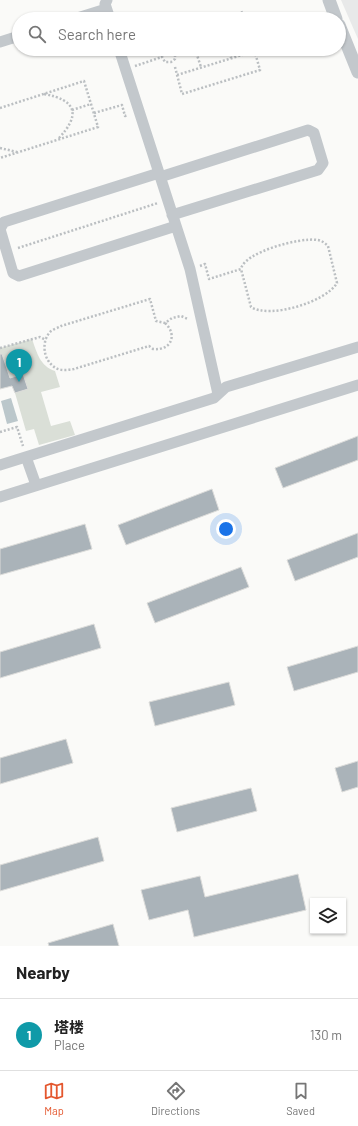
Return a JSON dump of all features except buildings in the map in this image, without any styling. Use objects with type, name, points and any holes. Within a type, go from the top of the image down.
[{"type":"street","points":[[329,0],[333,12]]},
{"type":"street","points":[[97,12],[107,9]]},
{"type":"street","points":[[0,42],[12,38]]},
{"type":"street","points":[[346,42],[358,72]]},
{"type":"street","points":[[121,56],[190,269],[218,394]]},
{"type":"street","points":[[172,214],[318,170],[323,163],[314,134],[308,130],[4,222],[0,229],[13,273],[19,276],[176,226]]},
{"type":"street","points":[[0,465],[214,398],[226,387],[358,347]]},
{"type":"street","points":[[0,496],[358,385]]},
{"type":"street","points":[[26,457],[36,486]]},
{"type":"path","points":[[125,69],[162,57],[165,62],[171,62],[175,59],[176,56]]},
{"type":"path","points":[[197,56],[201,67]]},
{"type":"path","points":[[177,75],[237,56]]},
{"type":"path","points":[[175,67],[182,94],[260,70],[256,56]]},
{"type":"path","points":[[0,158],[98,127],[84,81],[1,108]]},
{"type":"path","points":[[43,94],[57,96],[66,102],[72,110],[73,119],[68,130],[58,140]]},
{"type":"path","points":[[72,110],[91,104]]},
{"type":"path","points":[[94,113],[122,105],[125,116],[139,111]]},
{"type":"path","points":[[0,148],[18,152]]},
{"type":"path","points":[[7,251],[168,200]]},
{"type":"path","points":[[190,269],[205,264],[209,279],[241,269],[241,266],[249,259],[262,251],[303,240],[317,240],[324,242],[328,246],[337,283],[325,296],[311,302],[283,310],[255,310],[250,307],[241,269]]},
{"type":"path","points":[[150,299],[156,322],[165,323],[170,327],[172,338],[170,342],[162,349],[153,349],[149,346],[74,369],[64,370],[55,368],[45,356],[44,347],[51,331],[61,326],[150,299]]},
{"type":"path","points":[[165,323],[172,318],[181,316],[188,319],[190,327],[202,324]]},
{"type":"path","points":[[0,348],[40,337],[46,340]]},
{"type":"path","points":[[0,432],[17,427],[26,457]]},
{"type":"shaded area","points":[[341,0],[358,0],[358,39]]},
{"type":"shaded area","points":[[32,339],[42,362],[50,369],[55,371],[60,387],[41,392],[51,426],[70,421],[75,435],[39,445],[34,429],[26,431],[15,393],[28,389],[23,375],[10,378],[8,371],[0,373],[0,348]]},
{"type":"shaded area","points":[[11,398],[18,421],[7,424],[1,401]]},
{"type":"place","name":"塔楼","points":[[19,382]]}]
